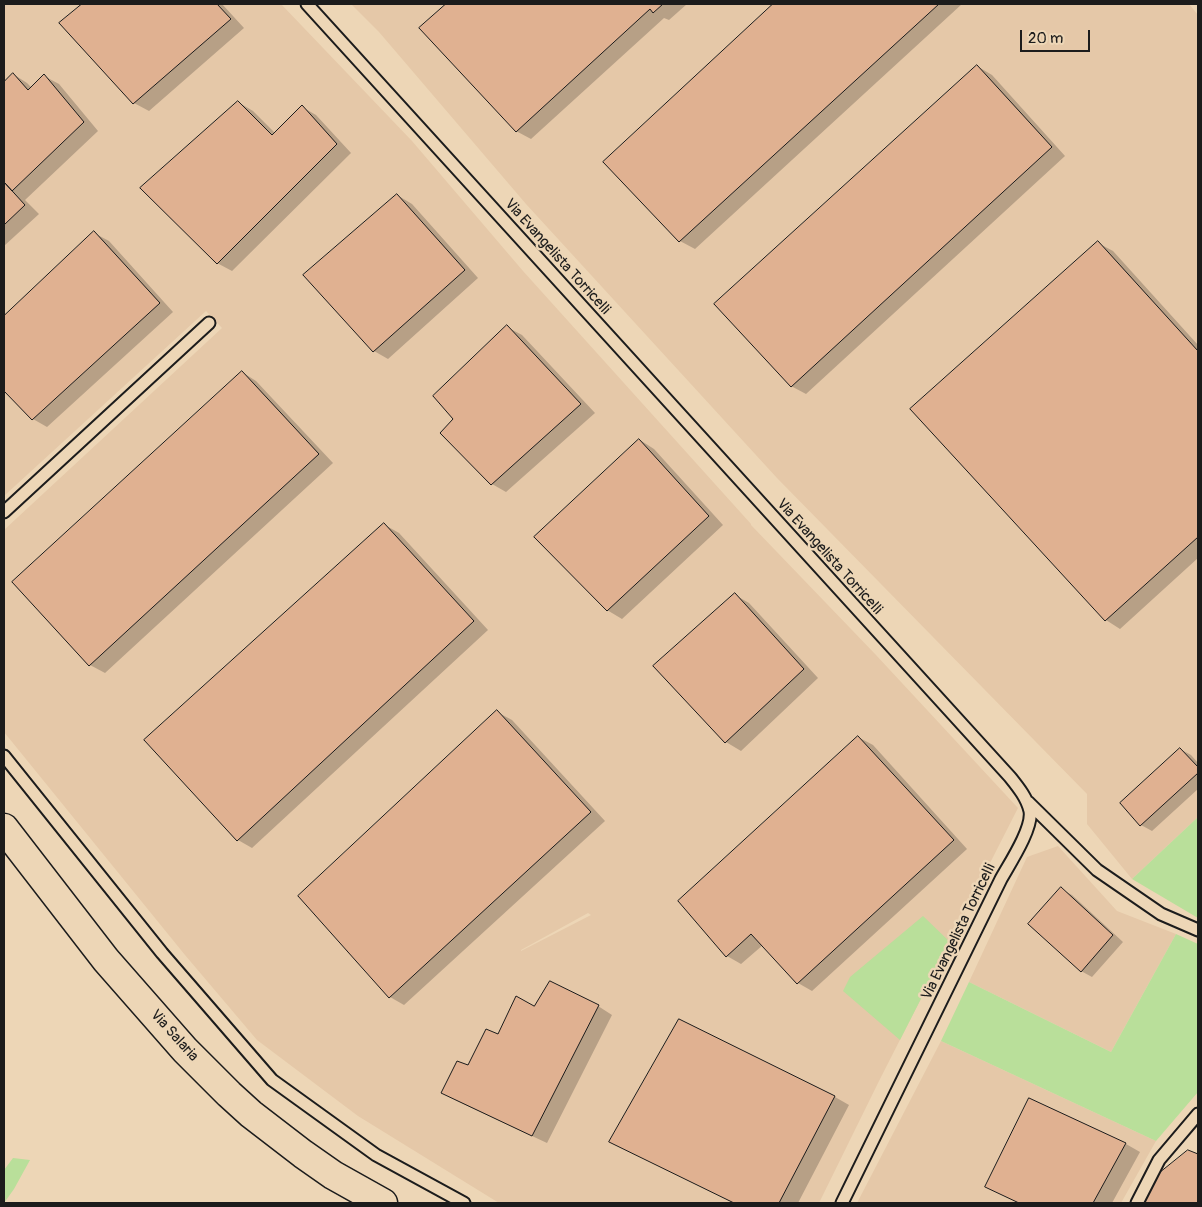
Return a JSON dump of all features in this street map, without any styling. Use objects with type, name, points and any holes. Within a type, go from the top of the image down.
[{"type":"main road","name":"Via Salaria","points":[[4,828],[106,960],[185,1050],[229,1094],[302,1154],[333,1175],[383,1203]]},
{"type":"lane","name":"Via Evangelista Torricelli","points":[[307,4],[1003,770],[1025,799],[1030,812],[1026,832],[842,1203]]},
{"type":"lane","points":[[4,512],[209,323]]},
{"type":"lane","points":[[4,756],[162,953],[272,1080],[376,1155],[464,1203]]},
{"type":"lane","points":[[1025,799],[1097,870],[1161,914],[1198,930]]},
{"type":"lane","points":[[1137,1203],[1158,1160],[1198,1114]]},
{"type":"shaded area","points":[[4,4],[281,4],[412,141],[523,271],[751,525],[876,655],[1018,808],[819,1203],[499,1203],[358,1116],[257,1040],[185,955],[4,732],[4,530],[222,328],[206,311],[4,496]],"holes":[[[588,913],[591,915],[521,951]]]},
{"type":"shaded area","points":[[351,4],[1189,4],[1198,15],[1198,817],[1132,879],[1087,824],[1087,794],[777,478],[526,204],[379,32]]},
{"type":"shaded area","points":[[1058,846],[1117,911],[1176,934],[1111,1052],[969,982],[1027,857]]},
{"type":"shaded area","points":[[941,1041],[1156,1141],[1121,1203],[857,1203]]},
{"type":"green space","points":[[1198,817],[1198,918],[1132,879]]},
{"type":"green space","points":[[923,916],[950,942],[900,1040],[843,991],[850,977]]},
{"type":"green space","points":[[1176,934],[1198,944],[1198,1092],[1156,1141],[941,1041],[969,982],[1111,1052]]},
{"type":"green space","points":[[13,1158],[30,1160],[4,1203],[4,1170]]},
{"type":"building","points":[[82,4],[217,4],[231,19],[133,104],[59,23]]},
{"type":"building","points":[[446,4],[663,4],[653,13],[650,9],[516,132],[419,28]]},
{"type":"building","points":[[773,4],[939,4],[679,242],[603,162]]},
{"type":"building","points":[[977,65],[1052,147],[791,387],[714,304]]},
{"type":"building","points":[[13,73],[28,90],[44,74],[84,122],[12,191],[4,182],[4,82]]},
{"type":"building","points":[[238,101],[272,135],[302,105],[337,144],[217,264],[140,188]]},
{"type":"building","points":[[4,182],[25,205],[4,225]]},
{"type":"building","points":[[397,194],[465,270],[373,352],[303,275]]},
{"type":"building","points":[[94,231],[160,303],[32,420],[4,391],[4,316]]},
{"type":"building","points":[[1098,241],[1198,351],[1198,537],[1105,621],[910,409]]},
{"type":"building","points":[[507,325],[581,404],[491,485],[440,433],[453,419],[433,396]]},
{"type":"building","points":[[242,371],[319,454],[89,666],[12,582]]},
{"type":"building","points":[[639,439],[709,516],[607,611],[534,537]]},
{"type":"building","points":[[384,523],[474,621],[237,841],[144,740]]},
{"type":"building","points":[[735,593],[804,669],[725,743],[653,666]]},
{"type":"building","points":[[497,710],[591,812],[389,998],[298,896]]},
{"type":"building","points":[[858,736],[954,840],[797,984],[751,934],[726,957],[678,901]]},
{"type":"building","points":[[1180,748],[1198,767],[1198,773],[1140,826],[1120,803]]},
{"type":"building","points":[[1061,887],[1113,935],[1081,972],[1028,924]]},
{"type":"building","points":[[550,981],[599,1005],[532,1136],[441,1093],[457,1061],[468,1065],[486,1029],[498,1034],[516,996],[534,1006]]},
{"type":"building","points":[[679,1019],[835,1096],[779,1203],[734,1203],[609,1142]]},
{"type":"building","points":[[1029,1098],[1126,1143],[1093,1203],[1019,1203],[985,1187]]},
{"type":"building","points":[[1188,1150],[1198,1154],[1198,1203],[1144,1203],[1158,1174]]}]
